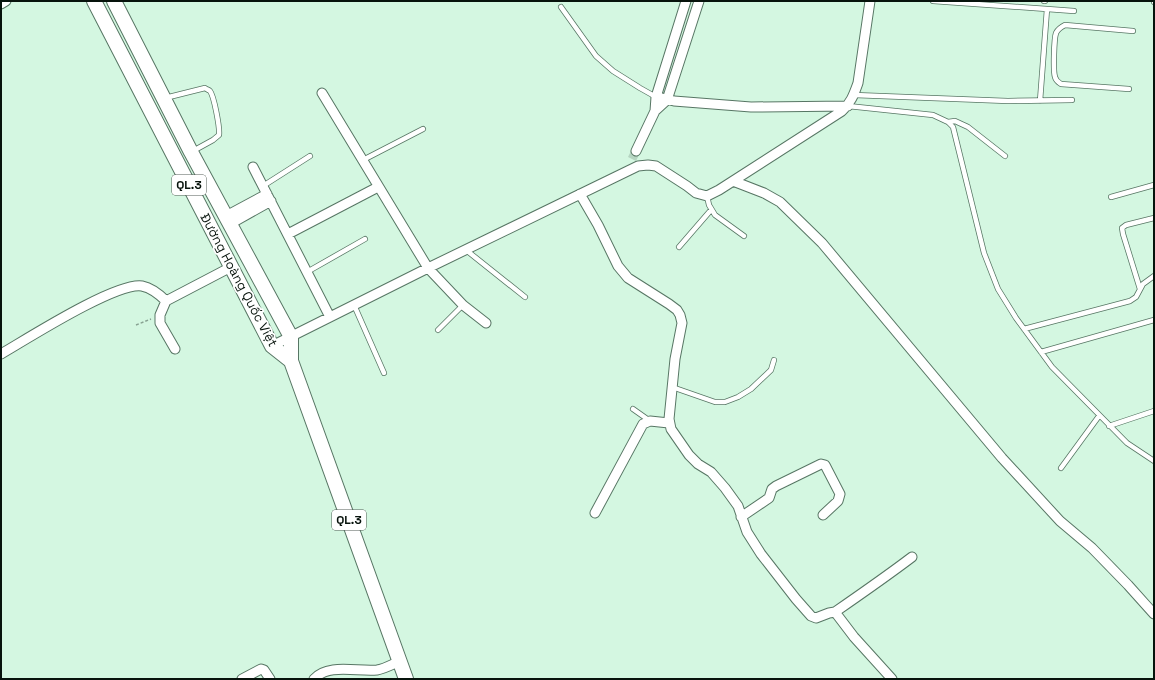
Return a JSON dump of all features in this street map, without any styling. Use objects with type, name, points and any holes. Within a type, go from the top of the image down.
[{"type":"highway","name":"Đường Hoàng Quốc Việt","points":[[94,1],[272,346],[291,361]]},
{"type":"highway","name":"Đường Hoàng Quốc Việt","points":[[114,1],[191,152],[291,336],[291,361],[406,679]]},
{"type":"street","points":[[1,4],[6,1]]},
{"type":"street","points":[[629,170],[634,155],[653,114],[656,97],[686,1]]},
{"type":"street","points":[[653,114],[667,100],[699,1]]},
{"type":"street","points":[[272,346],[638,166],[656,166],[696,193],[707,196],[719,190],[848,106],[858,83],[870,1]]},
{"type":"street","points":[[322,92],[428,268],[463,305],[486,322]]},
{"type":"street","points":[[656,97],[667,100],[751,107],[848,106]]},
{"type":"street","points":[[253,167],[330,317]]},
{"type":"street","points":[[733,181],[764,193],[780,202],[822,243],[1032,492],[1060,521],[1092,548],[1154,614]]},
{"type":"street","points":[[288,234],[378,187]]},
{"type":"street","points":[[228,220],[267,194]]},
{"type":"street","points":[[580,194],[598,225],[618,266],[628,278],[669,304],[677,310],[680,315],[682,323],[675,359],[672,387],[669,423],[671,429],[689,455],[698,464],[711,472],[725,488],[738,506],[747,532],[761,554],[811,616],[816,618],[835,612],[880,582],[912,557]]},
{"type":"street","points":[[175,349],[160,323],[160,315],[166,301],[231,267]]},
{"type":"street","points":[[1,354],[99,299],[120,290],[141,286],[149,288],[159,294],[166,301]]},
{"type":"street","points":[[596,513],[643,424],[650,421],[669,423]]},
{"type":"street","points":[[741,517],[769,498],[772,490],[776,486],[821,464],[825,465],[840,494],[838,501],[823,515]]},
{"type":"street","points":[[835,612],[854,637],[892,679]]},
{"type":"street","points":[[314,679],[319,674],[327,671],[377,670],[400,662]]},
{"type":"street","points":[[242,679],[261,669],[264,670],[270,679]]},
{"type":"lane","points":[[933,1],[1074,11]]},
{"type":"lane","points":[[561,7],[596,56],[614,71],[656,97]]},
{"type":"lane","points":[[1040,101],[1047,9]]},
{"type":"lane","points":[[1129,89],[1061,84],[1055,77],[1054,54],[1056,34],[1065,24],[1133,30]]},
{"type":"lane","points":[[1044,53],[1054,54]]},
{"type":"lane","points":[[164,98],[205,88],[210,91],[213,97],[219,135],[191,152]]},
{"type":"lane","points":[[854,95],[1008,101],[1072,100]]},
{"type":"lane","points":[[848,106],[933,115],[948,122],[953,127],[984,252],[998,289],[1024,329],[1052,367],[1127,443],[1154,461]]},
{"type":"lane","points":[[948,122],[955,121],[968,127],[1005,156]]},
{"type":"lane","points":[[363,160],[423,130]]},
{"type":"lane","points":[[267,194],[310,156]]},
{"type":"lane","points":[[1112,197],[1154,185]]},
{"type":"lane","points":[[707,196],[715,215],[744,236]]},
{"type":"lane","points":[[679,247],[712,210]]},
{"type":"lane","points":[[1140,289],[1122,228],[1126,225],[1154,218]]},
{"type":"lane","points":[[307,272],[365,238]]},
{"type":"lane","points":[[466,250],[525,298]]},
{"type":"lane","points":[[1024,329],[1130,301],[1136,297],[1143,284],[1154,276]]},
{"type":"lane","points":[[354,305],[384,373]]},
{"type":"lane","points":[[438,330],[463,305]]},
{"type":"lane","points":[[1041,352],[1154,320]]},
{"type":"lane","points":[[672,387],[715,402],[725,402],[738,397],[751,389],[770,370],[774,360]]},
{"type":"lane","points":[[633,408],[650,421]]},
{"type":"lane","points":[[1109,426],[1154,411]]},
{"type":"lane","points":[[1061,468],[1099,416]]},
{"type":"path","points":[[136,325],[160,315]]},
{"type":"tunnel","points":[[632,159],[636,151]]}]
